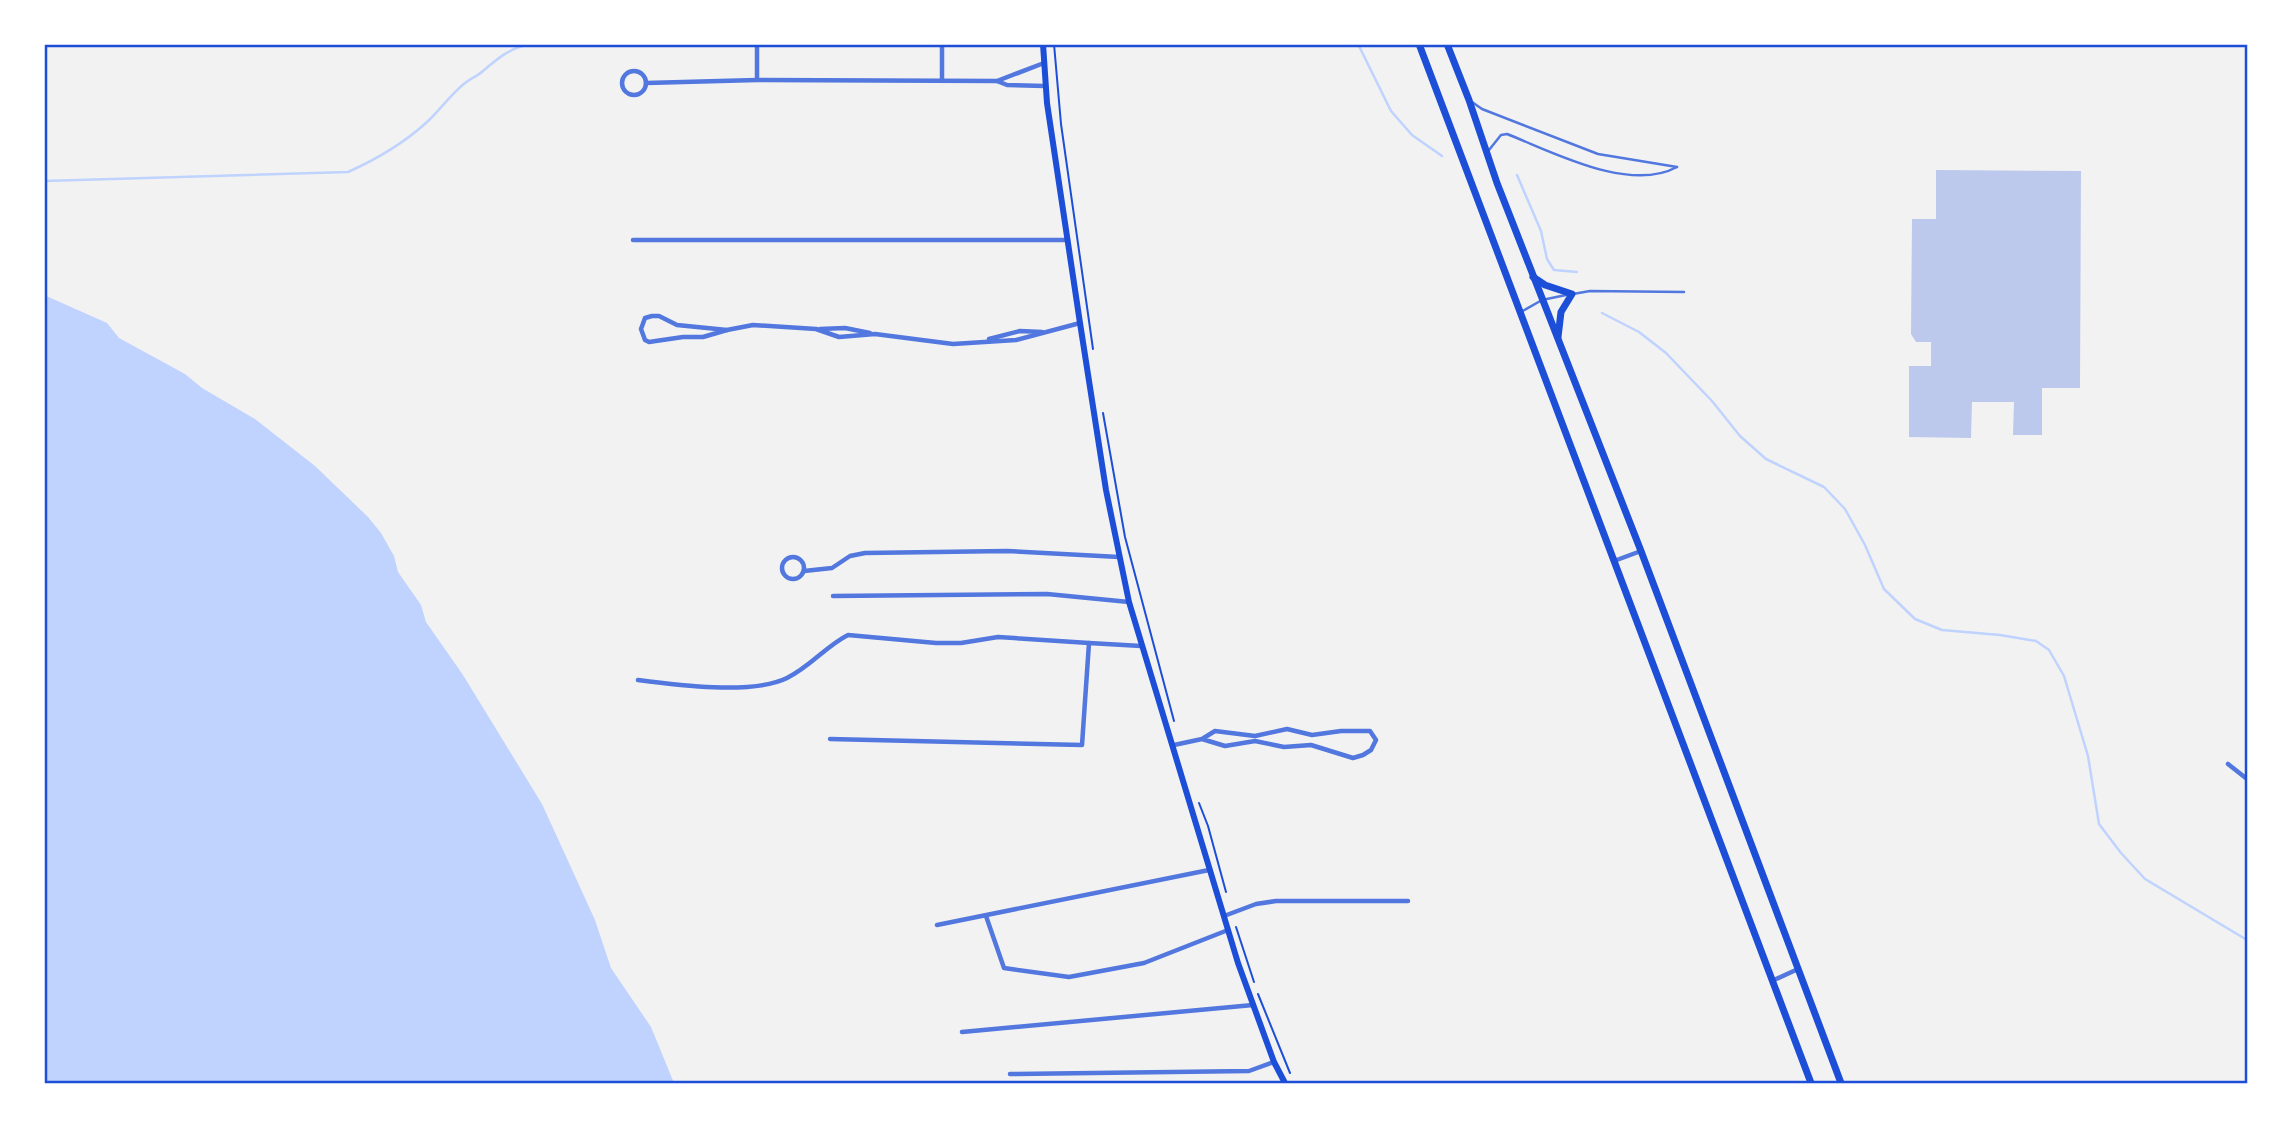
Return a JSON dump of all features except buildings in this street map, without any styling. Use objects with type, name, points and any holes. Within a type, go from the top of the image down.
[{"type":"main road","points":[[1043,44],[1045,86],[1080,323],[1106,490],[1129,602],[1177,744],[1209,870],[1228,915],[1228,930],[1238,963],[1274,1062],[1285,1083]]},
{"type":"main road","points":[[1419,44],[1811,1083]]},
{"type":"main road","points":[[1447,44],[1486,154],[1641,551],[1841,1083]]},
{"type":"main road","points":[[1533,276],[1545,285],[1572,294],[1561,312],[1558,340]]},
{"type":"street","points":[[757,44],[757,80]]},
{"type":"street","points":[[942,44],[942,81]]},
{"type":"street","points":[[646,83],[997,80],[1044,64]]},
{"type":"street","points":[[632,70],[644,75],[646,83],[643,91],[633,95],[623,89],[621,82],[625,74],[632,70]]},
{"type":"street","points":[[997,80],[1007,85],[1045,86]]},
{"type":"street","points":[[633,240],[1068,240]]},
{"type":"street","points":[[727,330],[677,326],[659,316],[645,318],[641,329],[645,340],[655,343],[684,337],[703,337],[753,325],[845,328],[953,344],[985,341],[1020,331],[1049,332],[1080,323]]},
{"type":"street","points":[[816,329],[849,338],[874,334]]},
{"type":"street","points":[[804,571],[832,568],[850,556],[865,553],[1007,551],[1119,557]]},
{"type":"street","points":[[1614,561],[1641,551]]},
{"type":"street","points":[[796,557],[804,564],[804,571],[800,577],[789,578],[783,573],[782,565],[786,559],[796,557]]},
{"type":"street","points":[[833,596],[1047,594],[1129,602]]},
{"type":"street","points":[[638,680],[691,686],[774,684],[803,670],[839,639],[848,635],[936,643],[961,643],[998,637],[1142,646]]},
{"type":"street","points":[[830,739],[1082,745],[1089,643]]},
{"type":"street","points":[[1177,744],[1202,739],[1215,731],[1255,738],[1284,747],[1311,746],[1353,758],[1371,750],[1376,740],[1370,732],[1312,735],[1287,729],[1255,738],[1225,746],[1202,739]]},
{"type":"street","points":[[1311,746],[1312,735]]},
{"type":"street","points":[[2228,764],[2247,779]]},
{"type":"street","points":[[937,925],[1209,870]]},
{"type":"street","points":[[1228,915],[1256,904],[1276,901],[1408,901]]},
{"type":"street","points":[[986,916],[1004,968],[1069,977],[1144,963],[1228,930]]},
{"type":"street","points":[[1773,979],[1798,969]]},
{"type":"street","points":[[962,1032],[1253,1005]]},
{"type":"street","points":[[1010,1074],[1249,1071],[1274,1062]]},
{"type":"lane","points":[[1469,100],[1482,109],[1598,154],[1677,167],[1652,175],[1612,172],[1592,167],[1507,134],[1501,135],[1486,154]]},
{"type":"lane","points":[[1521,312],[1542,300],[1590,291],[1684,292]]},
{"type":"path","points":[[1054,44],[1063,143],[1093,350]]},
{"type":"path","points":[[1101,403],[1125,537],[1177,744]]},
{"type":"path","points":[[1198,801],[1208,826],[1228,915],[1290,1074]]},
{"type":"water","points":[[44,295],[107,323],[119,338],[185,374],[202,388],[255,419],[315,466],[381,533],[394,556],[398,572],[421,605],[426,622],[463,675],[542,804],[595,920],[611,968],[651,1027],[674,1083],[44,1083]]},
{"type":"waterway","points":[[44,181],[348,172],[399,144],[427,122],[465,83],[505,54],[530,44]]},
{"type":"waterway","points":[[1358,44],[1391,111],[1412,135],[1442,156]]},
{"type":"waterway","points":[[2243,44],[2247,47]]},
{"type":"waterway","points":[[1517,175],[1541,231],[1547,259],[1554,270],[1577,272]]},
{"type":"waterway","points":[[1602,313],[1639,332],[1666,353],[1712,401],[1740,436],[1766,459],[1824,487],[1845,509],[1865,545],[1884,589],[1915,619],[1942,630],[2036,641],[2049,650],[2064,676],[2088,756],[2099,824],[2145,879],[2247,940]]}]
